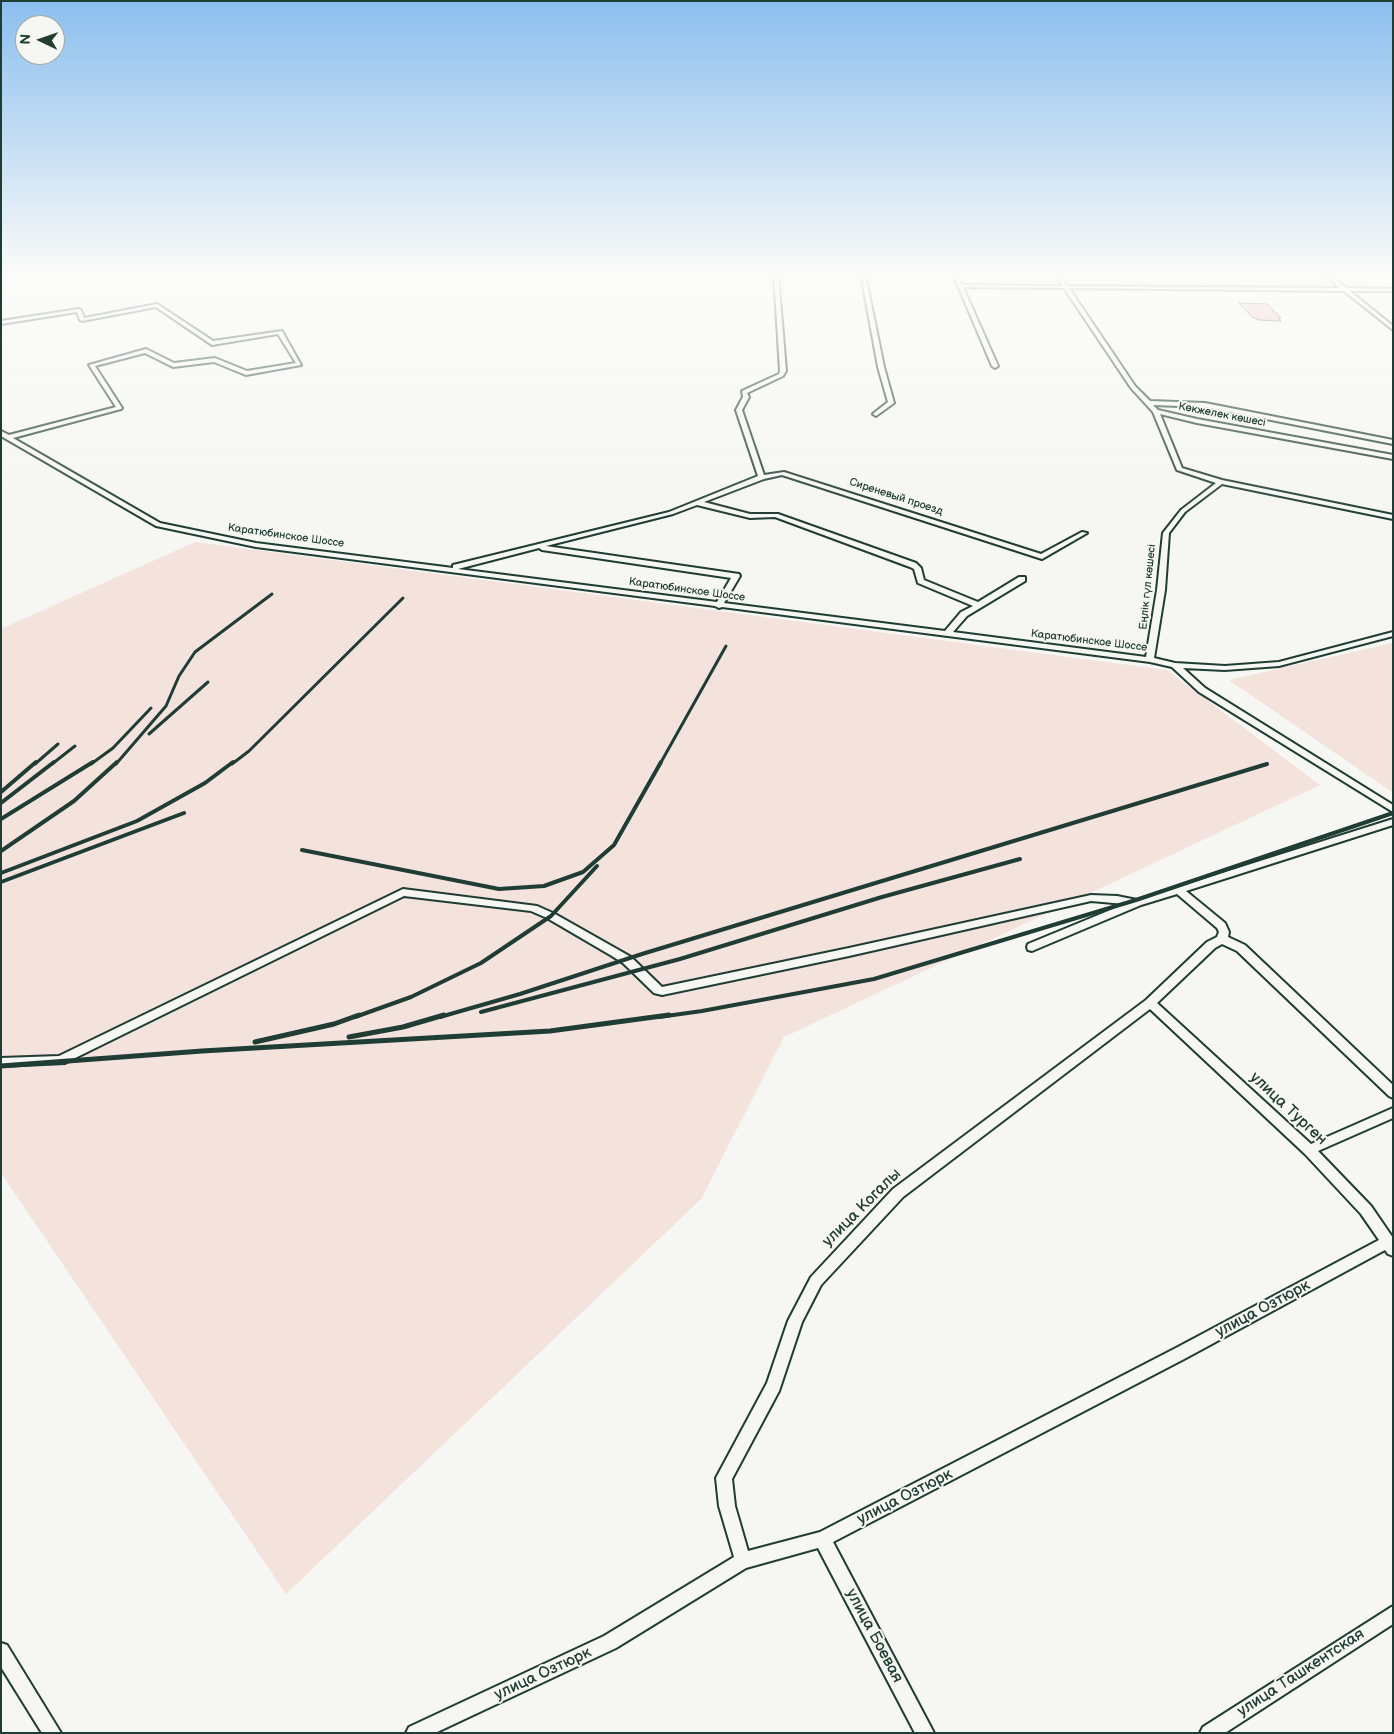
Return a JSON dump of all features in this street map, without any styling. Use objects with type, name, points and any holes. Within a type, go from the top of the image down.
[{"type":"street","points":[[4,435],[119,408],[92,365],[131,355]]},
{"type":"street","points":[[154,355],[173,365],[216,360],[246,373],[299,364],[294,355]]},
{"type":"street","points":[[762,477],[739,410],[746,397],[744,392],[781,375],[783,371],[782,355]]},
{"type":"street","points":[[876,414],[891,403],[879,355]]},
{"type":"street","points":[[990,355],[995,366]]},
{"type":"street","points":[[1111,355],[1133,387],[1156,411],[1179,469],[1221,482],[1393,517]]},
{"type":"street","points":[[1150,403],[1205,405],[1393,442]]},
{"type":"street","name":"Көкжелек көшесі","points":[[1156,411],[1197,421],[1393,457]]},
{"type":"street","name":"Каратюбинское Шоссе","points":[[4,435],[158,525],[256,545],[1150,660],[1175,665],[1226,668],[1279,664],[1393,634]]},
{"type":"street","name":"Сиреневый проезд","points":[[449,569],[671,513],[762,477],[789,473],[1042,557],[1084,533]]},
{"type":"street","name":"Еңлік гүл көшесі","points":[[1150,660],[1161,590],[1166,533],[1183,511],[1221,482]]},
{"type":"street","points":[[698,502],[750,516],[776,515],[904,562],[917,568],[921,581],[926,584],[978,605]]},
{"type":"street","name":"Сиреневый проезд","points":[[536,547],[736,576],[719,606]]},
{"type":"street","points":[[946,635],[964,614],[1022,579]]},
{"type":"street","points":[[1175,665],[1202,690],[1393,809]]},
{"type":"street","points":[[1032,947],[1137,903],[1393,822]]},
{"type":"street","points":[[1179,890],[1220,926],[1224,932],[1222,939],[1241,948],[1393,1093]]},
{"type":"street","points":[[1,1062],[61,1060],[404,892],[533,908],[627,960],[658,990],[662,991],[849,952],[1091,898],[1118,899],[1137,903]]},
{"type":"street","name":"улица Когалы","points":[[743,1561],[727,1506],[724,1478],[774,1386],[795,1321],[816,1282],[898,1193],[1150,1003],[1211,945],[1222,939]]},
{"type":"street","name":"улица Турген","points":[[1150,1003],[1309,1150],[1366,1210],[1390,1246]]},
{"type":"street","points":[[1309,1150],[1393,1113]]},
{"type":"street","name":"улица Озтюрк","points":[[415,1733],[610,1642],[743,1561],[822,1539],[1390,1246]]},
{"type":"street","name":"улица Боевая","points":[[822,1539],[926,1733]]},
{"type":"street","name":"улица Ташкентская","points":[[1209,1733],[1393,1614]]},
{"type":"street","points":[[1,1651],[52,1733]]},
{"type":"shaded area","points":[[195,542],[1167,670],[1320,785],[784,1037],[701,1199],[286,1594],[1,1173],[1,629]]},
{"type":"shaded area","points":[[1393,643],[1392,792],[1229,680]]},
{"type":"railway","points":[[116,764],[166,706],[179,676],[195,652],[272,594]]},
{"type":"railway","points":[[232,764],[249,751],[403,598]]},
{"type":"railway","points":[[660,764],[726,646]]},
{"type":"railway","points":[[149,734],[208,682]]},
{"type":"railway","points":[[91,764],[113,748],[151,708]]},
{"type":"railway","points":[[35,764],[58,744]]},
{"type":"railway","points":[[52,764],[75,746]]},
{"type":"railway","points":[[1,792],[36,762]]},
{"type":"railway","points":[[1,803],[54,762]]},
{"type":"railway","points":[[1,819],[93,762]]},
{"type":"railway","points":[[1,851],[74,801],[117,762]]},
{"type":"railway","points":[[1,873],[137,821],[205,783],[233,762]]},
{"type":"railway","points":[[302,850],[499,889],[544,886],[583,872],[614,845],[661,762]]},
{"type":"railway","points":[[440,1017],[1267,764]]},
{"type":"railway","points":[[1,882],[184,813]]},
{"type":"railway","points":[[659,1017],[702,1011],[874,979],[1136,900],[1393,813]]},
{"type":"railway","points":[[481,1012],[680,959],[882,897],[1020,859]]},
{"type":"railway","points":[[355,1017],[411,997],[481,963],[551,916],[597,866]]},
{"type":"railway","points":[[255,1042],[334,1024],[359,1015]]},
{"type":"railway","points":[[349,1037],[403,1027],[444,1015]]},
{"type":"railway","points":[[1,1066],[202,1051],[550,1031],[669,1015]]}]
